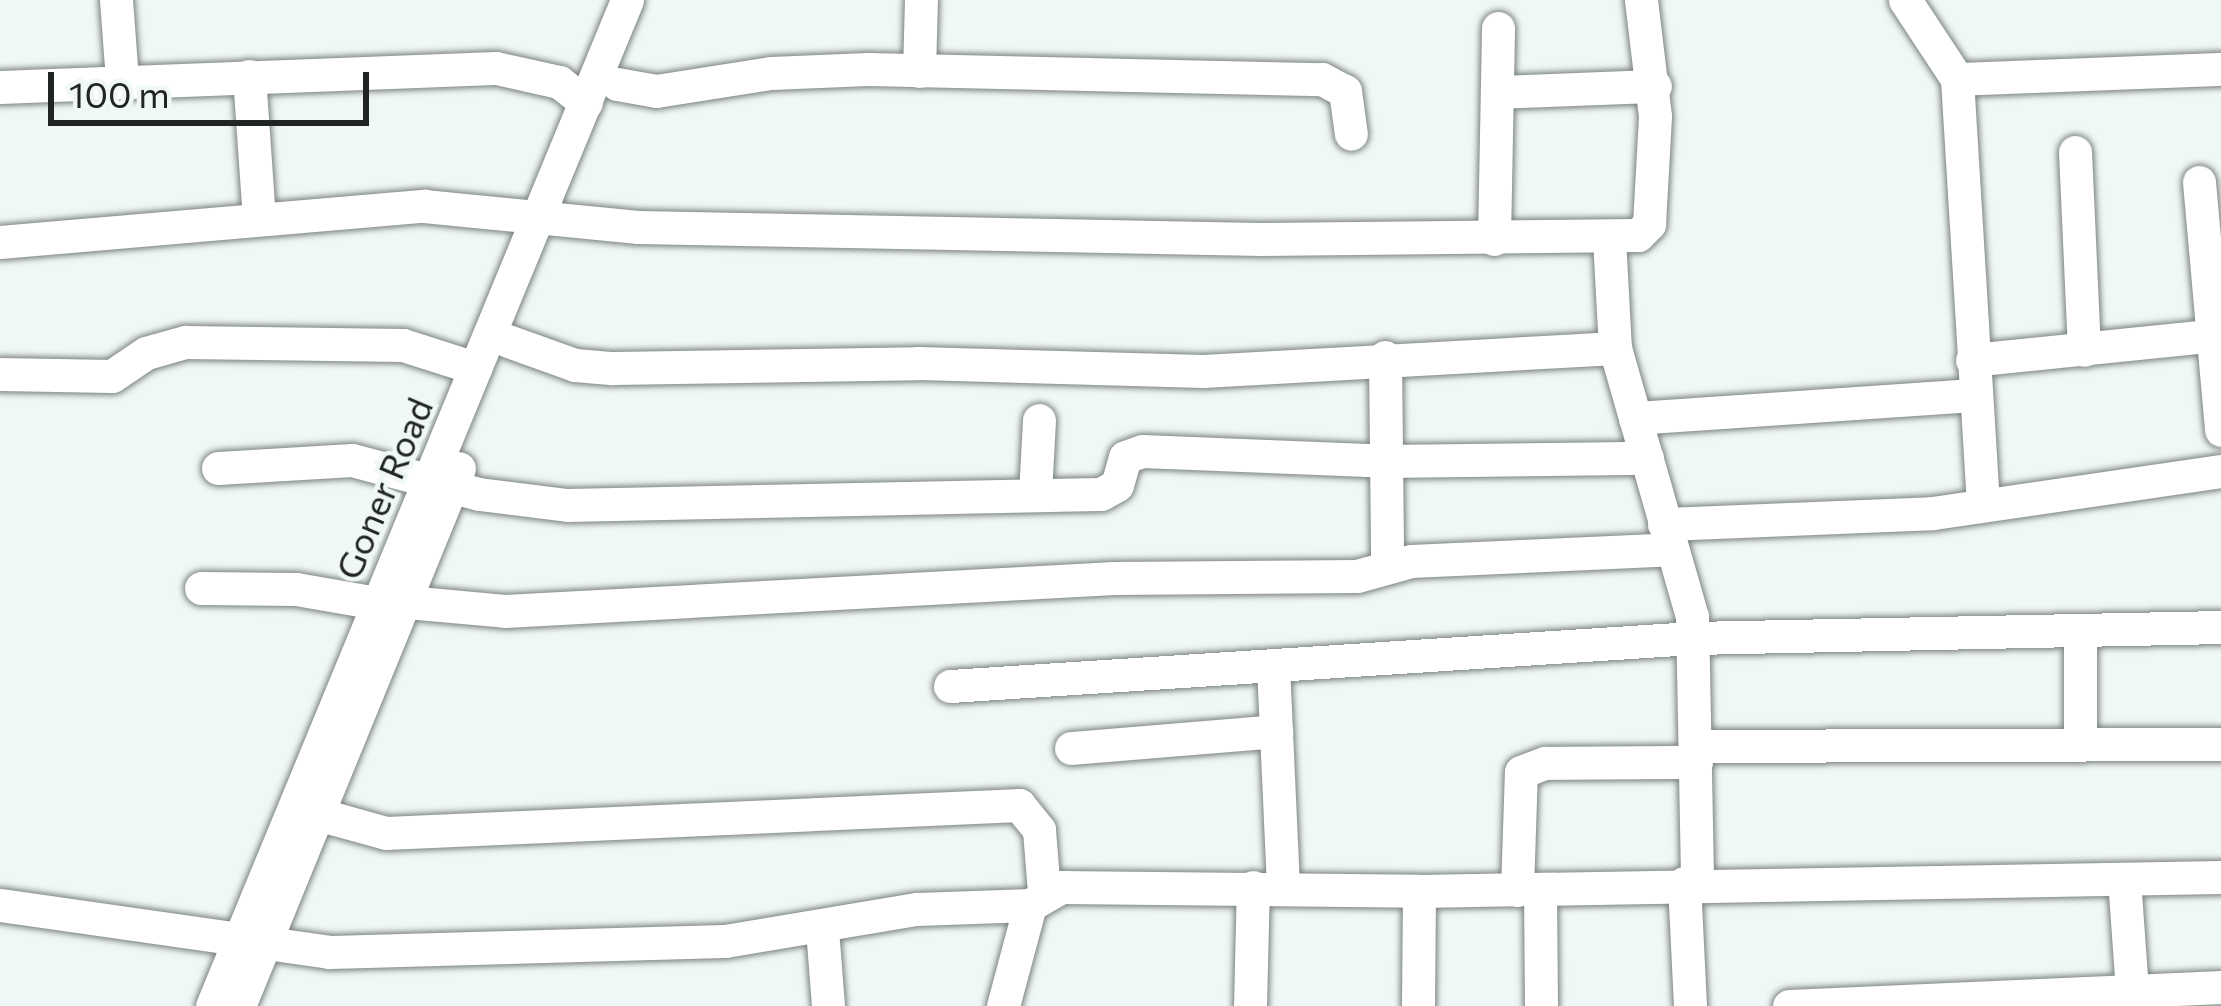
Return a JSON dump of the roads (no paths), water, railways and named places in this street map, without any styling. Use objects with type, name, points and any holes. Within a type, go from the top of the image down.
[{"type":"street","points":[[116,0],[122,80]]},
{"type":"street","name":"Goner Road","points":[[239,1006],[252,939],[442,481],[508,340],[586,103],[628,0]]},
{"type":"street","name":"Goner Road","points":[[442,481],[475,368],[617,83],[650,0]]},
{"type":"street","points":[[919,71],[921,0]]},
{"type":"street","points":[[1905,0],[1957,79],[1983,505]]},
{"type":"street","points":[[0,242],[424,206],[547,219],[913,234],[1261,239],[1432,232],[1494,239],[1638,236],[1649,224],[1655,86],[1646,2]]},
{"type":"street","points":[[1494,239],[1498,28]]},
{"type":"street","points":[[1957,79],[2221,69]]},
{"type":"street","points":[[0,87],[529,70],[586,103]]},
{"type":"street","points":[[617,83],[656,92],[771,73],[919,71],[1322,80],[1346,91],[1351,134]]},
{"type":"street","points":[[249,76],[259,219]]},
{"type":"street","points":[[1498,92],[1655,86]]},
{"type":"street","points":[[2075,152],[2084,350]]},
{"type":"street","points":[[2199,182],[2211,244],[2210,336],[2221,430]]},
{"type":"street","points":[[1609,238],[1615,348],[1693,638],[1696,754],[1690,1006]]},
{"type":"street","points":[[1972,360],[2210,336]]},
{"type":"street","points":[[508,340],[575,365],[613,368],[918,364],[1204,371],[1385,357],[1615,348]]},
{"type":"street","points":[[0,374],[112,376],[146,353],[185,342],[403,345],[475,368]]},
{"type":"street","points":[[1385,357],[1387,565]]},
{"type":"street","points":[[1635,418],[1975,395]]},
{"type":"street","points":[[1035,494],[1039,420]]},
{"type":"street","points":[[218,468],[352,460],[567,505],[1109,493],[1126,457],[1142,452],[1386,461],[1646,458]]},
{"type":"street","points":[[201,587],[296,589],[392,603],[505,611],[1090,579],[1357,577],[1387,565],[1983,505],[2221,471]]},
{"type":"street","name":"Goner Road","points":[[212,1006],[321,815],[392,603]]},
{"type":"street","points":[[950,686],[1693,638],[2221,627]]},
{"type":"street","points":[[2080,630],[2080,743]]},
{"type":"street","points":[[1250,1006],[1268,888],[1276,731],[1273,666]]},
{"type":"street","points":[[1071,748],[1276,731]]},
{"type":"street","points":[[1541,1006],[1521,772],[1545,763],[1696,754],[2080,743],[2221,744]]},
{"type":"street","points":[[321,815],[386,833],[1019,806],[1039,830],[1037,899],[1003,1006]]},
{"type":"street","points":[[0,905],[377,952],[725,941],[823,929],[916,909],[1268,888],[1528,890],[1690,883],[2221,878]]},
{"type":"street","points":[[2124,879],[2132,999]]},
{"type":"street","points":[[1418,1006],[1419,891]]},
{"type":"street","points":[[823,929],[828,1006]]},
{"type":"street","points":[[1790,1006],[2132,999],[2221,987]]}]
